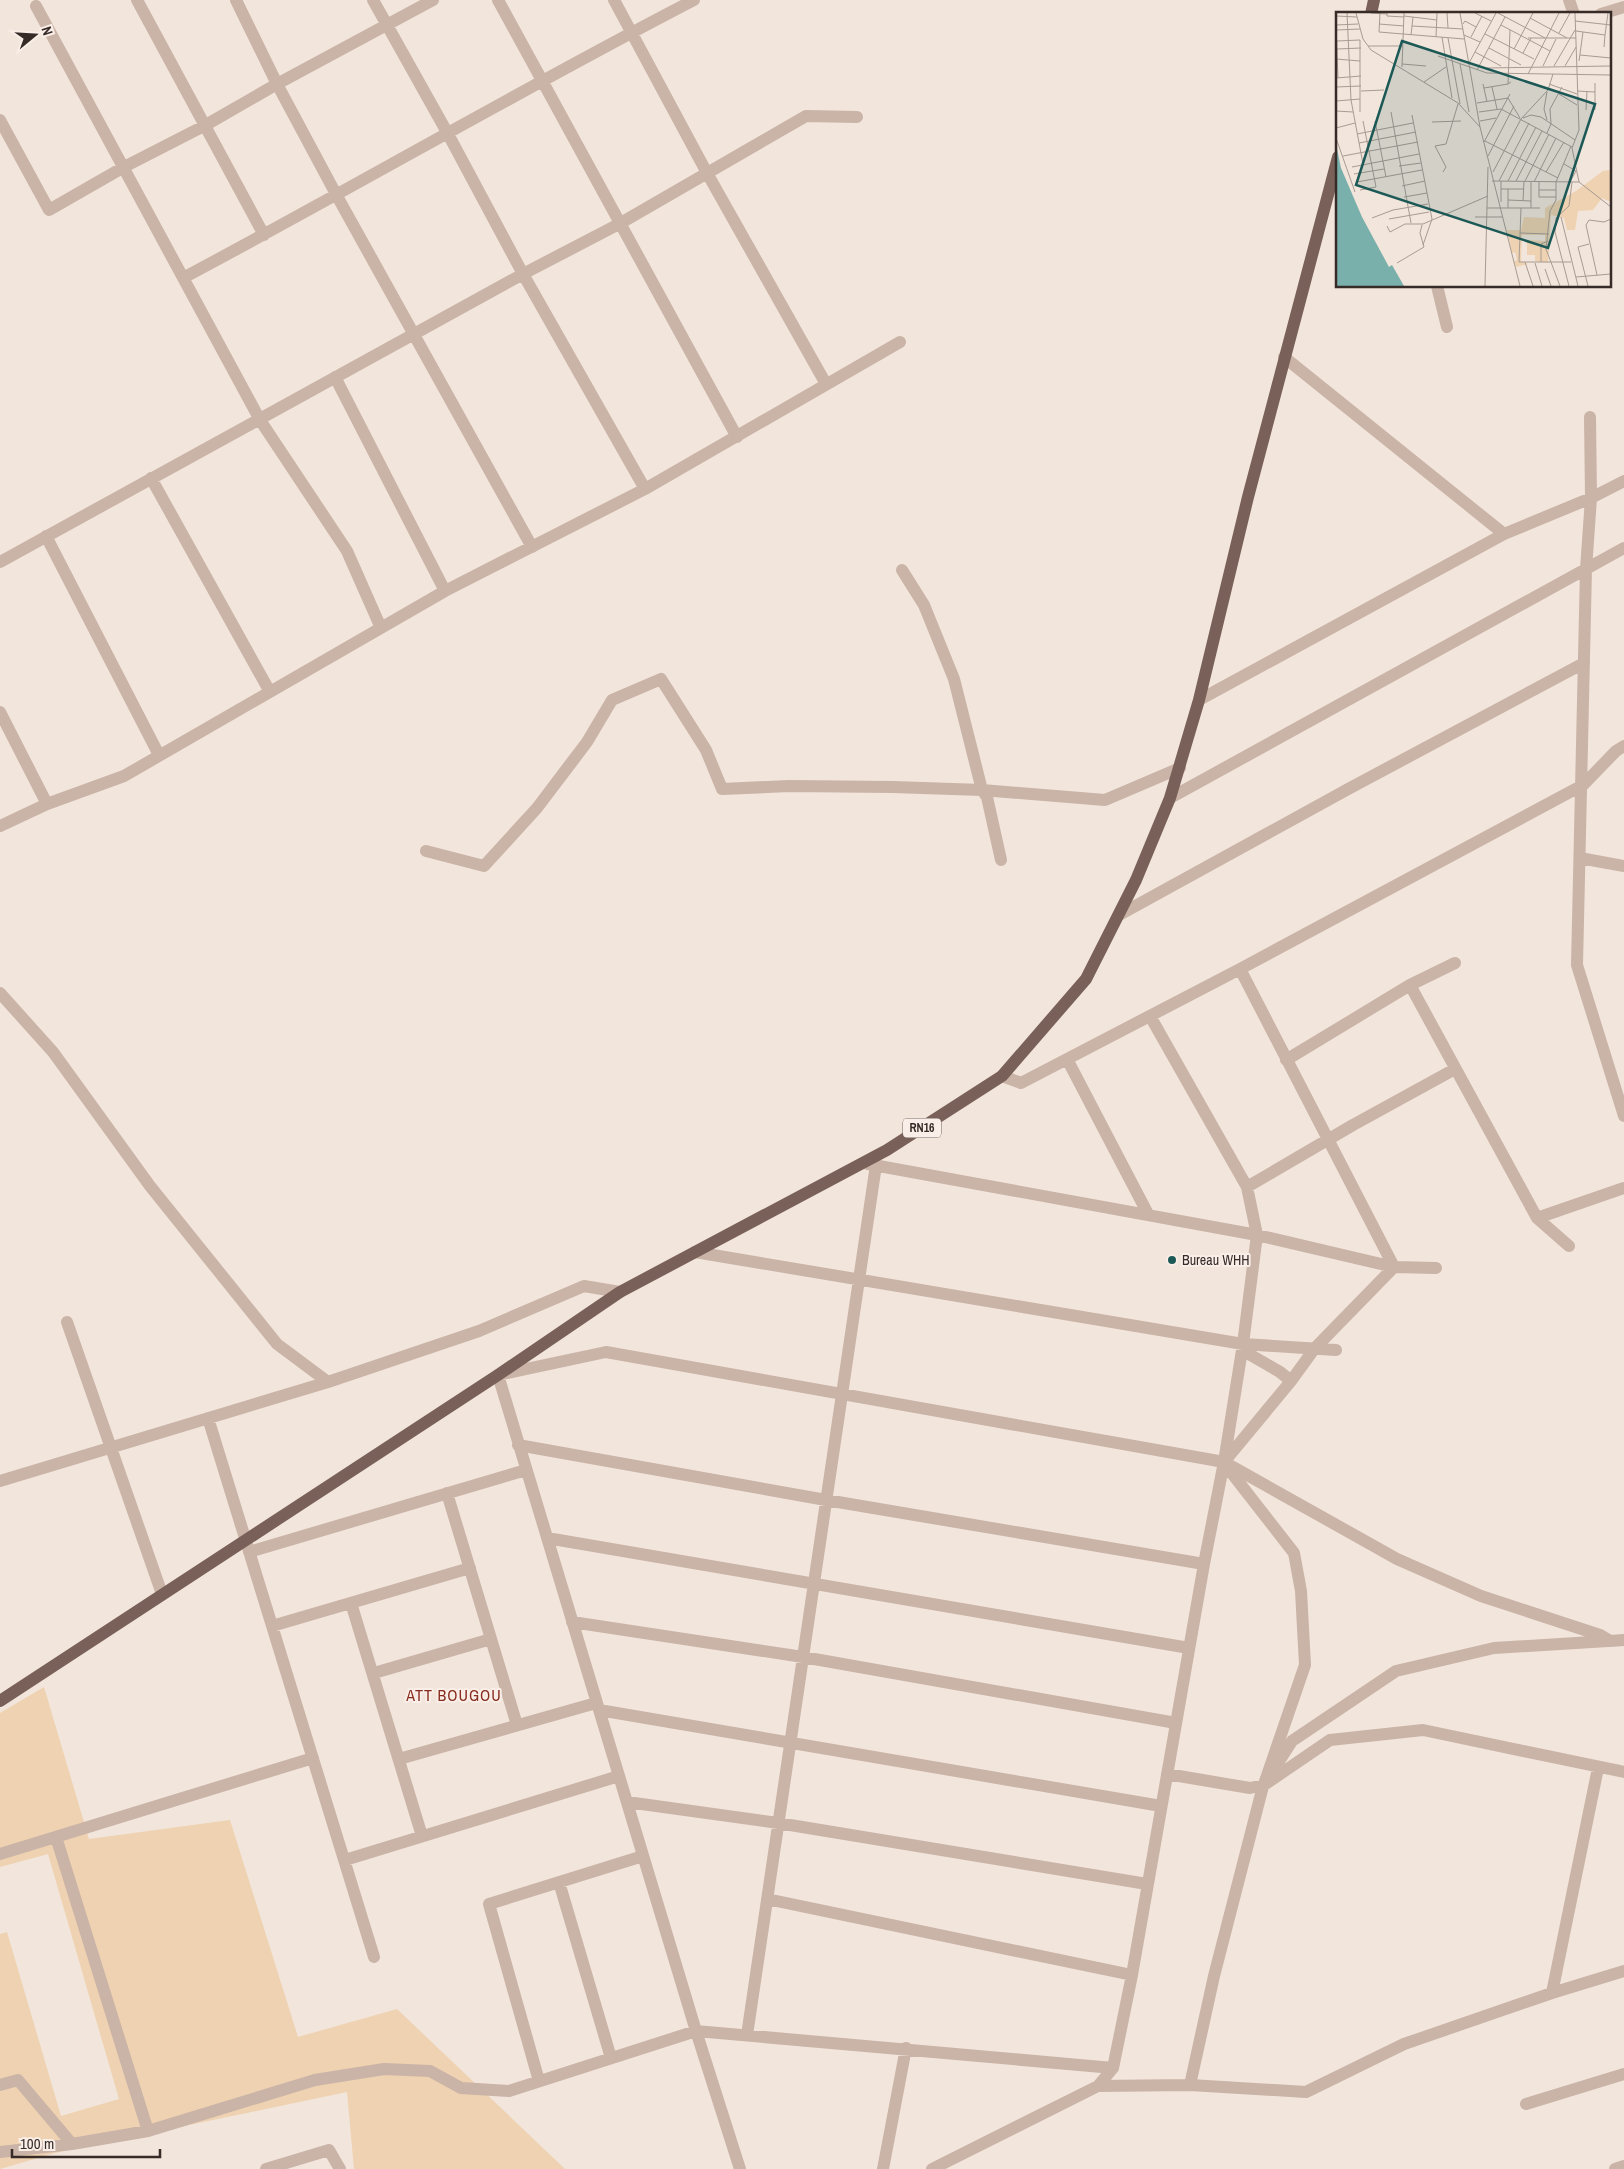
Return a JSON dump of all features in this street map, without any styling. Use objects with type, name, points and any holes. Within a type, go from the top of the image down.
[{"type":"main road","name":"RN16","points":[[0,1701],[246,1538],[498,1375],[620,1292],[887,1150],[1002,1076],[1086,979],[1136,880],[1170,798],[1199,700],[1284,357],[1336,164]]},
{"type":"street","points":[[137,0],[264,235]]},
{"type":"street","points":[[373,0],[523,274],[645,488]]},
{"type":"street","points":[[0,120],[49,210],[433,0]]},
{"type":"street","points":[[498,0],[737,437]]},
{"type":"street","points":[[614,0],[707,173],[826,384]]},
{"type":"street","points":[[183,278],[337,196],[542,81],[694,0]]},
{"type":"street","points":[[1569,0],[1573,12]]},
{"type":"street","points":[[241,2],[277,84],[532,547]]},
{"type":"street","points":[[36,6],[260,420],[347,550],[381,628]]},
{"type":"street","points":[[1608,12],[1624,7]]},
{"type":"street","points":[[0,562],[523,274],[619,224],[806,116],[858,117]]},
{"type":"street","points":[[1437,288],[1447,327]]},
{"type":"street","points":[[0,826],[47,804],[124,776],[445,590],[645,488],[900,342]]},
{"type":"street","points":[[1284,357],[1504,534]]},
{"type":"street","points":[[335,377],[445,590]]},
{"type":"street","points":[[1590,417],[1591,498],[1586,569],[1583,785],[1577,964],[1624,1116]]},
{"type":"street","points":[[151,478],[270,692]]},
{"type":"street","points":[[1199,700],[1504,534],[1591,498],[1624,480]]},
{"type":"street","points":[[46,536],[158,756]]},
{"type":"street","points":[[1170,798],[1624,548]]},
{"type":"street","points":[[902,570],[924,605],[954,678],[982,790],[987,797],[1001,860]]},
{"type":"street","points":[[1119,915],[1350,788],[1584,663]]},
{"type":"street","points":[[426,851],[484,866],[537,808],[587,742],[612,700],[661,678],[706,750],[722,788],[842,786],[982,790],[1105,800],[1180,768]]},
{"type":"street","points":[[0,712],[47,804]]},
{"type":"street","points":[[1002,1076],[1021,1083],[1240,969],[1583,785],[1621,750]]},
{"type":"street","points":[[1580,858],[1624,866]]},
{"type":"street","points":[[1286,1060],[1410,985],[1455,963]]},
{"type":"street","points":[[1240,969],[1394,1267]]},
{"type":"street","points":[[1410,985],[1537,1218],[1569,1246]]},
{"type":"street","points":[[0,993],[53,1052],[150,1186],[277,1344],[328,1382]]},
{"type":"street","points":[[932,2169],[1098,2086],[1113,2068],[1132,1975],[1204,1564],[1224,1462],[1257,1235],[1247,1187],[1150,1016]]},
{"type":"street","points":[[1067,1059],[1148,1214]]},
{"type":"street","points":[[1247,1187],[1455,1069]]},
{"type":"street","points":[[862,1163],[1257,1235],[1394,1267],[1436,1268]]},
{"type":"street","points":[[747,2036],[876,1165]]},
{"type":"street","points":[[1537,1218],[1624,1188]]},
{"type":"street","points":[[695,1252],[1242,1347],[1336,1350]]},
{"type":"street","points":[[1224,1462],[1291,1381],[1315,1348],[1394,1267]]},
{"type":"street","points":[[0,1481],[328,1382],[479,1331],[584,1286],[620,1292]]},
{"type":"street","points":[[67,1322],[162,1594]]},
{"type":"street","points":[[1242,1347],[1291,1381]]},
{"type":"street","points":[[740,2169],[696,2031],[498,1375],[606,1352],[1224,1462],[1398,1559],[1481,1596],[1610,1640]]},
{"type":"street","points":[[208,1418],[374,1956]]},
{"type":"street","points":[[518,1445],[826,1500],[1204,1564]]},
{"type":"street","points":[[1190,2085],[1214,1976],[1264,1785],[1305,1665],[1301,1591],[1294,1553],[1224,1462]]},
{"type":"street","points":[[249,1552],[526,1470]]},
{"type":"street","points":[[447,1493],[517,1725]]},
{"type":"street","points":[[546,1538],[1189,1648]]},
{"type":"street","points":[[272,1626],[470,1568]]},
{"type":"street","points":[[351,1603],[374,1673],[422,1836]]},
{"type":"street","points":[[572,1622],[803,1657],[1176,1723]]},
{"type":"street","points":[[374,1673],[491,1639]]},
{"type":"street","points":[[1264,1785],[1292,1741],[1396,1671],[1494,1648],[1624,1640]]},
{"type":"street","points":[[399,1759],[517,1725],[598,1706],[790,1743],[1161,1806]]},
{"type":"street","points":[[1167,1774],[1250,1788],[1264,1785],[1330,1740],[1422,1730],[1624,1772]]},
{"type":"street","points":[[0,1854],[313,1758]]},
{"type":"street","points":[[1552,1993],[1598,1768]]},
{"type":"street","points":[[345,1860],[619,1776]]},
{"type":"street","points":[[627,1802],[778,1823],[1147,1884]]},
{"type":"street","points":[[56,1838],[148,2131]]},
{"type":"street","points":[[539,2081],[489,1904],[643,1856]]},
{"type":"street","points":[[559,1882],[611,2058]]},
{"type":"street","points":[[767,1900],[1132,1975]]},
{"type":"street","points":[[1098,2086],[1190,2085],[1306,2092],[1404,2044],[1552,1993],[1624,1971]]},
{"type":"street","points":[[0,2152],[72,2144],[148,2131],[315,2080],[384,2069],[430,2071],[461,2088],[509,2090],[696,2031],[906,2048],[1113,2068]]},
{"type":"street","points":[[883,2169],[906,2048]]},
{"type":"street","points":[[1526,2104],[1624,2074]]},
{"type":"street","points":[[0,2085],[18,2080],[72,2144]]},
{"type":"street","points":[[266,2169],[329,2150],[340,2169]]},
{"type":"street","points":[[1615,2169],[1624,2166]]},
{"type":"sand","points":[[44,1687],[89,1839],[230,1820],[298,2037],[397,2009],[565,2169],[354,2169],[347,2092],[55,2153],[0,2169],[0,1934],[7,1932],[61,2116],[119,2099],[48,1854],[0,1867],[0,1713]]},
{"type":"place","name":"Bureau WHH","points":[[1172,1260]]},
{"type":"district","name":"ATT BOUGOU","points":[[454,1695]]}]
